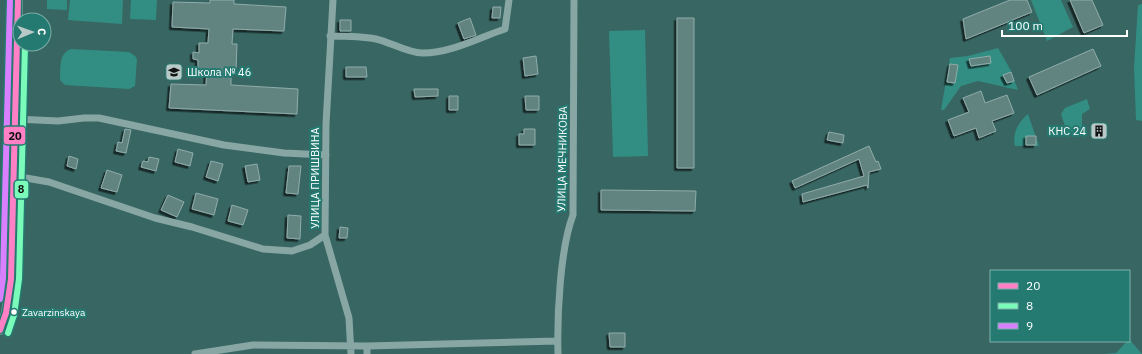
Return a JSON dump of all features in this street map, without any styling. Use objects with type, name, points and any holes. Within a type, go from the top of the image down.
[{"type":"street","points":[[0,330],[6,314],[9,296],[11,263],[18,0]]},
{"type":"street","name":"УЛИЦА ПРИШВИНА","points":[[333,0],[330,36],[325,235],[349,318],[351,354]]},
{"type":"street","points":[[330,36],[358,36],[376,39],[421,54],[452,48],[505,29],[509,0]]},
{"type":"street","name":"УЛИЦА МЕЧНИКОВА","points":[[558,354],[567,229],[573,214],[574,0]]},
{"type":"street","points":[[15,119],[58,121],[99,118],[224,145],[284,153],[326,155]]},
{"type":"street","points":[[14,179],[26,178],[49,182],[155,218],[192,227],[263,249],[292,251],[310,245],[325,235]]},
{"type":"street","points":[[0,263],[11,263]]},
{"type":"street","points":[[195,354],[253,345],[367,346],[558,341]]},
{"type":"street","points":[[367,346],[367,354]]},
{"type":"green space","points":[[47,0],[67,0],[67,10],[47,9]]},
{"type":"green space","points":[[70,0],[123,0],[122,24],[68,20]]},
{"type":"green space","points":[[131,0],[157,0],[156,20],[130,19]]},
{"type":"green space","points":[[1031,0],[1061,0],[1073,27],[1047,41]]},
{"type":"green space","points":[[1142,4],[1142,121],[1136,120],[1134,68],[1138,5]]},
{"type":"green space","points":[[645,30],[648,156],[613,157],[609,31]]},
{"type":"green space","points":[[998,48],[1010,69],[1018,90],[978,81],[961,86],[944,110],[941,110],[950,58],[968,56]]},
{"type":"green space","points":[[71,49],[129,52],[137,59],[135,86],[129,89],[65,85],[60,80],[61,62],[64,54]]},
{"type":"green space","points":[[1087,99],[1090,109],[1082,114],[1082,131],[1067,132],[1061,114],[1065,108]]},
{"type":"green space","points":[[1028,114],[1039,146],[1015,146],[1014,137],[1017,128]]},
{"type":"green space","points":[[1130,340],[1142,354],[1103,354],[1116,353],[1126,342],[1130,342]]},
{"type":"building","points":[[210,0],[234,0],[234,4],[286,7],[284,31],[233,29],[232,44],[237,44],[236,70],[231,70],[231,85],[298,89],[297,114],[169,108],[171,84],[206,85],[207,70],[198,69],[198,60],[193,59],[193,52],[199,53],[199,43],[208,43],[209,29],[172,27],[173,2],[210,3]]},
{"type":"building","points":[[1010,0],[1027,0],[1032,12],[966,39],[963,19]]},
{"type":"building","points":[[1070,0],[1092,0],[1103,25],[1084,33]]},
{"type":"building","points":[[493,7],[501,7],[500,18],[492,18]]},
{"type":"building","points":[[470,18],[476,35],[464,39],[458,23]]},
{"type":"building","points":[[677,18],[694,18],[694,168],[677,168]]},
{"type":"building","points":[[340,20],[351,20],[351,31],[340,31]]},
{"type":"building","points":[[1093,49],[1101,66],[1037,95],[1029,77]]},
{"type":"building","points":[[536,56],[538,74],[525,76],[523,58]]},
{"type":"building","points":[[990,56],[991,63],[971,66],[969,59]]},
{"type":"building","points":[[950,64],[958,65],[955,83],[947,82]]},
{"type":"building","points":[[346,67],[366,67],[367,77],[346,77]]},
{"type":"building","points":[[1011,72],[1014,81],[1007,83],[1003,75]]},
{"type":"building","points":[[414,89],[438,89],[438,96],[415,97]]},
{"type":"building","points":[[981,91],[985,103],[1007,95],[1014,113],[992,121],[996,131],[979,138],[976,128],[954,136],[948,120],[969,112],[963,98]]},
{"type":"building","points":[[449,96],[458,96],[458,110],[449,110]]},
{"type":"building","points":[[525,96],[539,96],[539,110],[526,110]]},
{"type":"building","name":"КНС 24","points":[[1096,126],[1103,127],[1102,136],[1095,135]]},
{"type":"building","points":[[125,129],[131,130],[126,153],[116,151],[118,142],[122,143]]},
{"type":"building","points":[[524,129],[535,129],[535,145],[519,145],[519,134],[524,134]]},
{"type":"building","points":[[829,132],[844,135],[843,143],[827,140]]},
{"type":"building","points":[[1026,136],[1036,136],[1036,145],[1026,145]]},
{"type":"building","points":[[869,146],[881,169],[869,172],[868,188],[867,185],[803,202],[802,194],[864,176],[859,159],[795,188],[792,181]]},
{"type":"building","points":[[178,149],[193,153],[190,166],[175,162]]},
{"type":"building","points":[[69,156],[78,159],[76,169],[67,166]]},
{"type":"building","points":[[149,157],[159,159],[156,171],[141,167],[143,161],[148,162]]},
{"type":"building","points":[[211,161],[223,164],[218,181],[206,177]]},
{"type":"building","points":[[257,164],[260,180],[248,182],[245,166]]},
{"type":"building","points":[[289,166],[301,166],[298,194],[286,193]]},
{"type":"building","points":[[107,170],[122,175],[117,192],[101,188]]},
{"type":"building","points":[[601,190],[696,191],[695,211],[601,210]]},
{"type":"building","points":[[196,193],[218,199],[214,215],[192,209]]},
{"type":"building","points":[[168,195],[184,202],[177,217],[161,210]]},
{"type":"building","points":[[232,205],[248,210],[243,225],[228,221]]},
{"type":"building","points":[[288,215],[301,216],[300,239],[287,238]]},
{"type":"building","points":[[340,227],[348,228],[347,238],[339,238]]},
{"type":"building","points":[[609,333],[625,333],[625,347],[610,347]]},
{"type":"transit line","name":"9","points":[[0,299],[3,278],[10,0]]},
{"type":"transit line","name":"20","points":[[0,330],[6,313],[11,279],[18,0]]},
{"type":"transit line","name":"8","points":[[8,333],[14,315],[19,279],[25,52]]},
{"type":"place","name":"Школа № 46","points":[[174,72]]},
{"type":"place","name":"КНС 24","points":[[1099,131]]},
{"type":"place","name":"Zavarzinskaya","points":[[14,312]]}]
